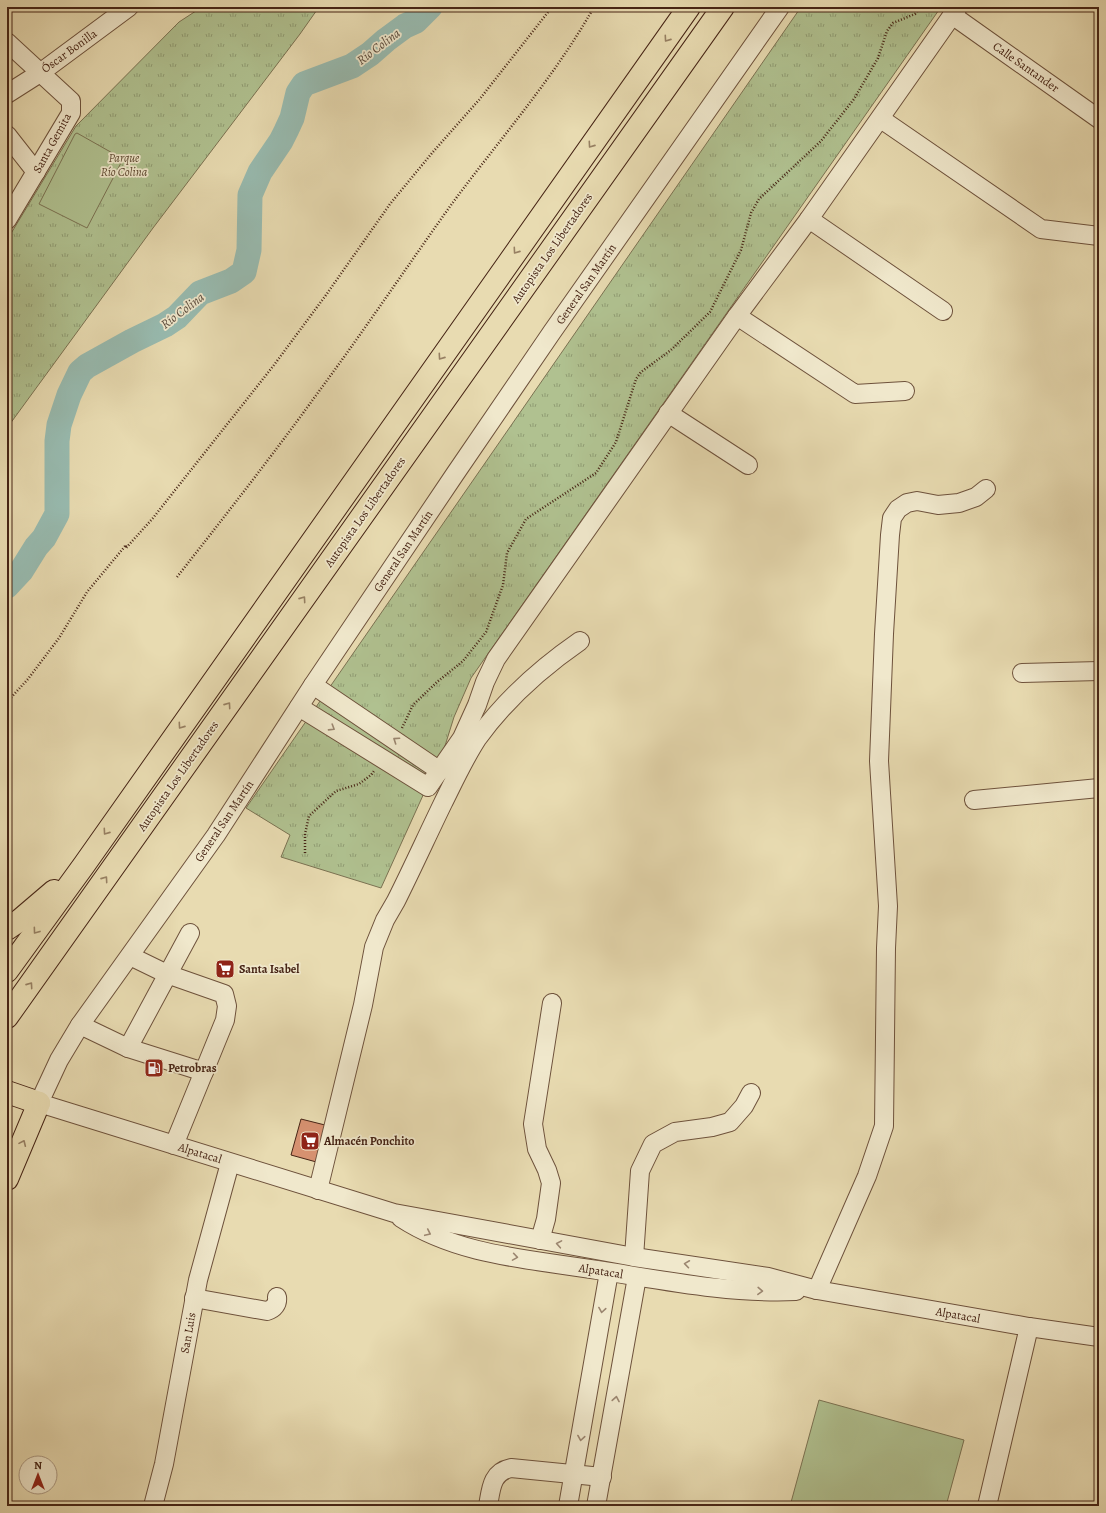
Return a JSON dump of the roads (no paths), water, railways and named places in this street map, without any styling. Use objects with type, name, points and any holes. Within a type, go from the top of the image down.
[{"type":"main road","points":[[7,971],[84,865],[689,7]]},
{"type":"main road","name":"Autopista Los Libertadores","points":[[7,1017],[723,7]]},
{"type":"main road","points":[[7,929],[25,916],[84,865]]},
{"type":"main road","name":"Alpatacal","points":[[7,1092],[39,1102]]},
{"type":"main road","points":[[7,1179],[39,1102]]},
{"type":"street","name":"Óscar Bonilla","points":[[7,94],[40,73],[129,7]]},
{"type":"street","name":"General San Martín","points":[[39,1102],[59,1060],[80,1025],[216,835],[314,684],[552,332],[780,7]]},
{"type":"street","points":[[299,707],[428,787],[462,738],[496,659],[737,316],[881,119],[955,11]]},
{"type":"street","name":"Calle Santander","points":[[955,11],[1099,119]]},
{"type":"street","name":"Santa Gemita","points":[[7,42],[71,101],[71,113],[7,220]]},
{"type":"street","points":[[881,119],[1041,229],[1099,236]]},
{"type":"street","points":[[7,135],[36,172]]},
{"type":"street","points":[[809,219],[943,311]]},
{"type":"street","points":[[737,316],[854,394],[905,391]]},
{"type":"street","points":[[668,413],[748,465]]},
{"type":"street","points":[[817,1290],[867,1176],[884,1126],[886,948],[888,906],[879,761],[884,634],[892,518],[898,509],[906,503],[916,501],[938,505],[959,503],[976,497],[986,489]]},
{"type":"street","points":[[318,1190],[363,1005],[374,947],[385,920],[396,901],[463,763],[478,738],[517,692],[560,654],[580,641]]},
{"type":"street","points":[[1022,673],[1099,671]]},
{"type":"street","points":[[314,684],[440,771]]},
{"type":"street","points":[[974,800],[1099,788]]},
{"type":"street","points":[[128,1048],[190,933]]},
{"type":"street","points":[[130,956],[167,974],[224,994],[227,1006],[225,1020],[174,1145]]},
{"type":"street","points":[[540,1240],[546,1219],[551,1182],[535,1141],[534,1120],[552,1003]]},
{"type":"street","points":[[80,1025],[128,1048],[204,1072]]},
{"type":"street","points":[[634,1257],[640,1171],[653,1144],[675,1132],[712,1127],[730,1122],[744,1106],[751,1093]]},
{"type":"street","name":"Alpatacal","points":[[39,1102],[394,1214],[634,1257],[768,1277],[817,1290],[1029,1327],[1099,1337]]},
{"type":"street","name":"San Luis","points":[[153,1506],[164,1464],[194,1298],[205,1249],[230,1162]]},
{"type":"street","name":"Alpatacal","points":[[394,1214],[424,1232],[452,1243],[477,1250],[637,1277],[722,1289],[766,1291],[817,1290]]},
{"type":"street","points":[[477,1250],[474,1242],[480,1229]]},
{"type":"street","points":[[722,1289],[727,1278],[726,1270]]},
{"type":"street","points":[[568,1506],[575,1474],[608,1272]]},
{"type":"street","points":[[596,1506],[637,1277]]},
{"type":"street","points":[[194,1298],[267,1311],[276,1305],[277,1297]]},
{"type":"street","points":[[987,1506],[1029,1327]]},
{"type":"street","points":[[488,1506],[494,1480],[500,1472],[505,1469],[511,1468],[602,1478]]},
{"type":"waterway","name":"Río Colina","points":[[7,586],[21,571],[36,547],[44,538],[57,514],[57,441],[59,425],[69,395],[80,372],[87,366],[132,341],[165,325],[177,317],[200,293],[231,281],[244,272],[249,250],[250,195],[260,172],[286,131],[292,118],[298,93],[304,84],[352,66],[370,54],[405,26],[416,21],[430,7]]},
{"type":"place","name":"Santa Isabel","points":[[225,969]]},
{"type":"place","name":"Petrobras","points":[[154,1068]]},
{"type":"place","name":"Almacén Ponchito","points":[[310,1141]]},
{"type":"park label","name":"Parque Río Colina","points":[[124,165]]}]
